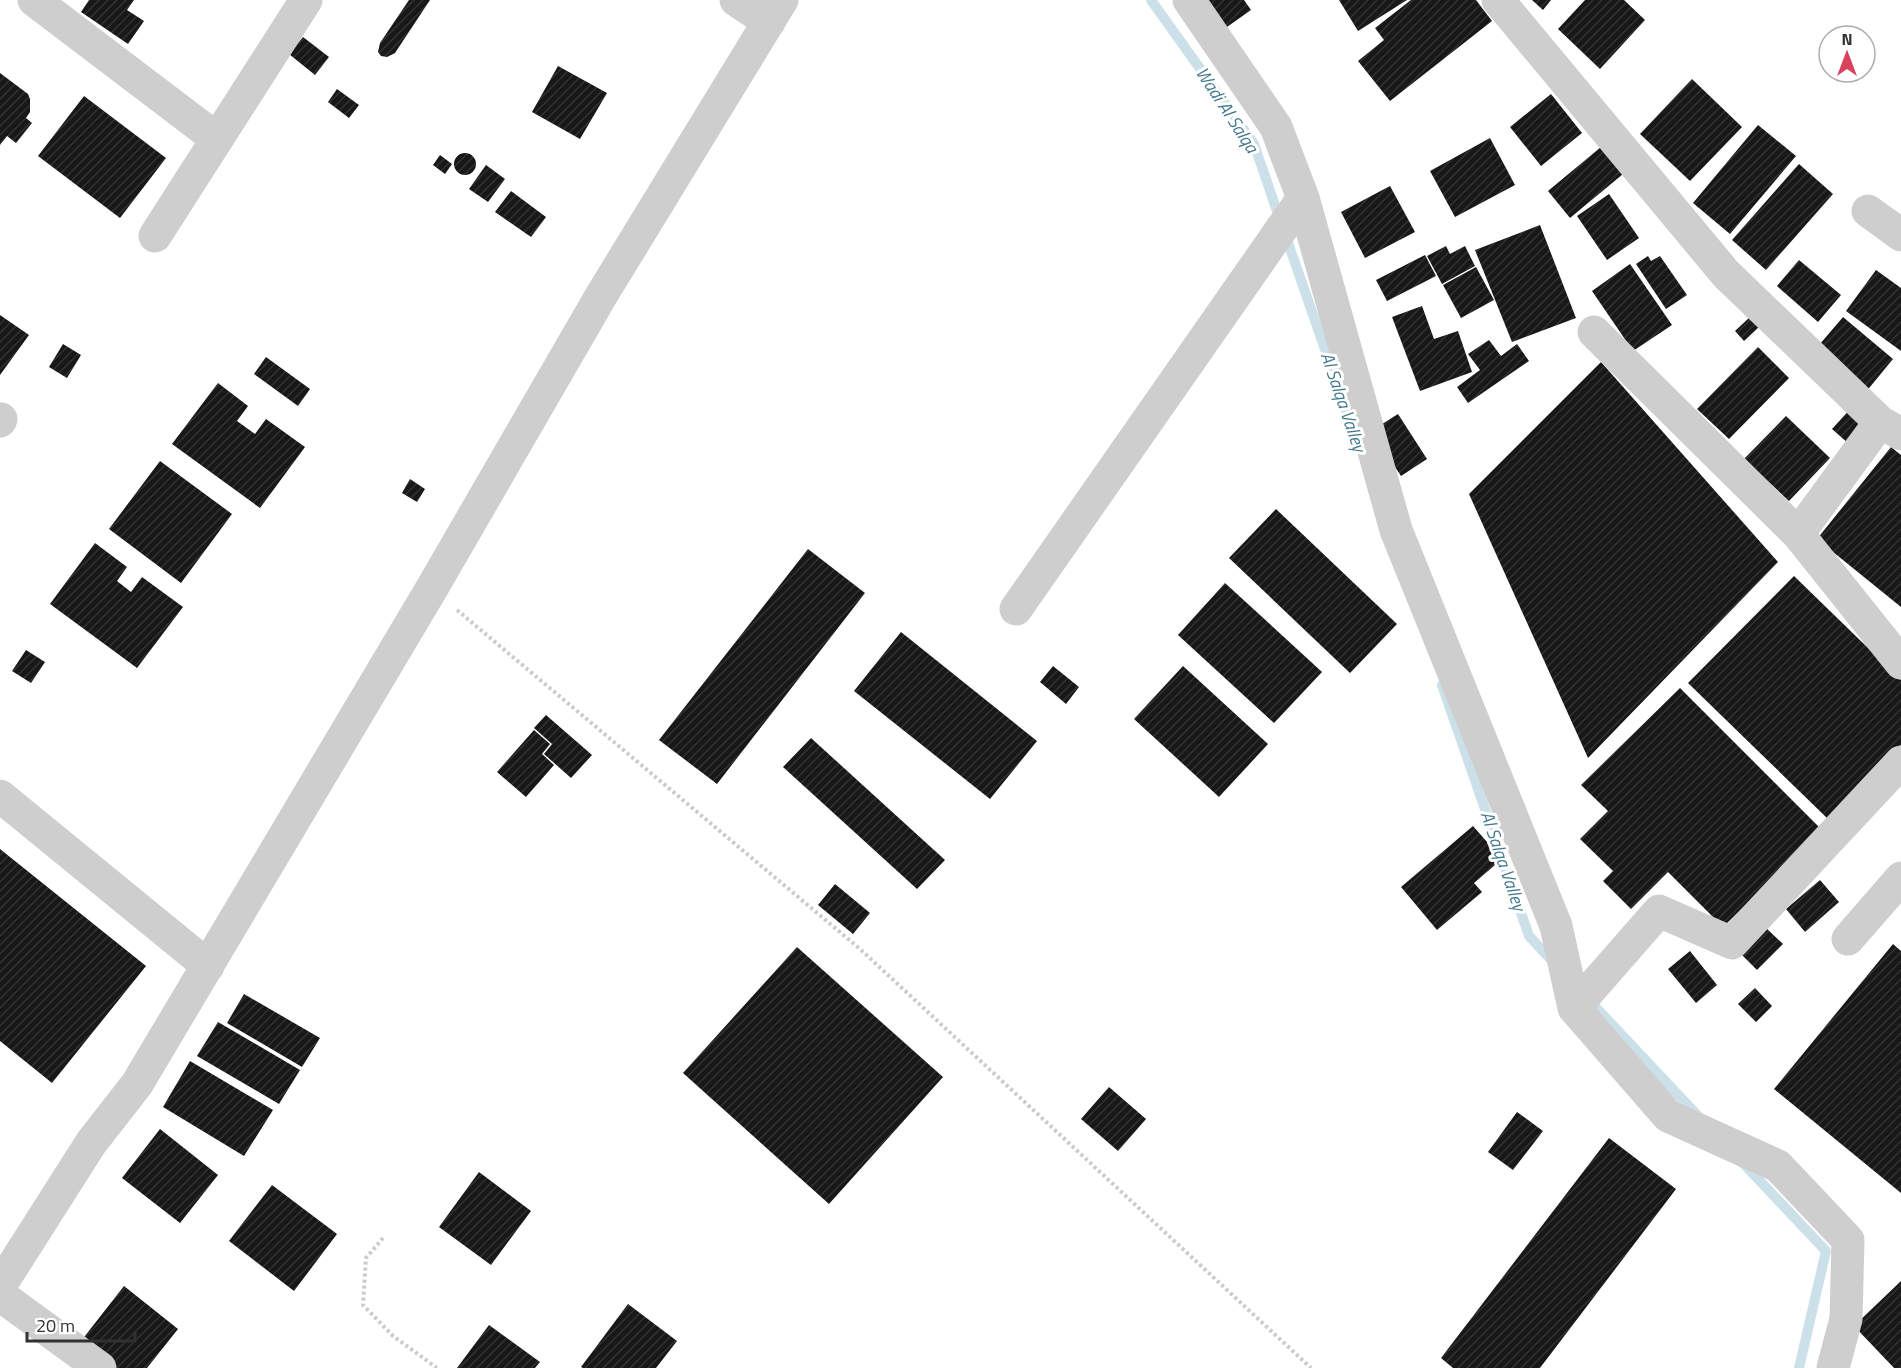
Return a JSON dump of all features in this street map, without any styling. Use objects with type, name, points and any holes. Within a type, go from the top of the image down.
[{"type":"street","points":[[34,0],[217,139]]},
{"type":"street","points":[[155,236],[306,0]]},
{"type":"street","points":[[0,1286],[92,1143],[136,1084],[208,966],[432,588],[601,296],[776,11],[736,0]]},
{"type":"street","points":[[1188,0],[1276,127],[1303,198],[1396,530],[1556,926],[1574,1008],[1668,1116],[1778,1166],[1848,1240],[1846,1318],[1833,1368]]},
{"type":"street","points":[[1498,0],[1726,274],[1890,428],[1798,534]]},
{"type":"street","points":[[1016,609],[1303,198]]},
{"type":"street","points":[[1868,211],[1901,235]]},
{"type":"street","points":[[1594,332],[1798,534],[1901,663]]},
{"type":"street","points":[[1574,1008],[1659,911],[1732,943],[1901,762]]},
{"type":"street","points":[[0,796],[208,966]]},
{"type":"street","points":[[1848,939],[1901,878]]},
{"type":"street","points":[[0,1295],[100,1368]]},
{"type":"path","points":[[432,588],[860,950],[1311,1368]]},
{"type":"path","points":[[382,1238],[366,1258],[363,1305],[393,1336],[437,1368]]},
{"type":"building","points":[[89,0],[134,0],[127,10],[144,21],[128,44],[81,12]]},
{"type":"building","points":[[409,0],[430,0],[395,53],[387,57],[381,56],[378,52],[380,43]]},
{"type":"building","points":[[1193,0],[1244,0],[1251,10],[1217,34]]},
{"type":"building","points":[[1339,0],[1407,0],[1358,31]]},
{"type":"building","points":[[1411,0],[1476,0],[1492,21],[1390,101],[1358,61],[1384,40],[1375,28]]},
{"type":"building","points":[[1532,0],[1551,0],[1543,10]]},
{"type":"building","points":[[1585,0],[1624,0],[1645,20],[1600,69],[1558,29]]},
{"type":"building","points":[[303,37],[329,57],[315,75],[289,54]]},
{"type":"building","points":[[558,66],[607,93],[580,139],[532,112]]},
{"type":"building","points":[[0,73],[28,94],[30,112],[26,118],[32,123],[16,143],[7,136],[0,145]]},
{"type":"building","points":[[1692,79],[1742,127],[1690,181],[1640,134]]},
{"type":"building","points":[[337,89],[359,105],[349,118],[328,102]]},
{"type":"building","points":[[1551,94],[1582,133],[1541,166],[1510,127]]},
{"type":"building","points":[[84,96],[166,158],[120,218],[38,156]]},
{"type":"building","points":[[1758,125],[1796,156],[1730,234],[1693,203]]},
{"type":"building","points":[[1490,138],[1515,185],[1455,217],[1430,171]]},
{"type":"building","points":[[1601,147],[1623,174],[1570,218],[1548,191]]},
{"type":"building","points":[[465,153],[473,156],[476,164],[473,172],[465,175],[457,172],[454,164],[457,156]]},
{"type":"building","points":[[440,155],[452,164],[445,174],[433,165]]},
{"type":"building","points":[[1799,164],[1833,194],[1766,270],[1732,240]]},
{"type":"building","points":[[486,165],[505,179],[488,202],[469,189]]},
{"type":"building","points":[[1390,186],[1415,232],[1365,258],[1341,212]]},
{"type":"building","points":[[511,191],[546,217],[531,237],[495,212]]},
{"type":"building","points":[[1609,194],[1639,238],[1607,260],[1577,216]]},
{"type":"building","points":[[1540,225],[1576,318],[1512,342],[1475,250]]},
{"type":"building","points":[[1446,246],[1450,254],[1465,246],[1475,266],[1442,284],[1427,256]]},
{"type":"building","points":[[1425,255],[1436,276],[1387,301],[1376,280]]},
{"type":"building","points":[[1648,256],[1651,261],[1660,256],[1687,295],[1666,309],[1636,264]]},
{"type":"building","points":[[1799,260],[1841,295],[1818,322],[1777,286]]},
{"type":"building","points":[[1630,264],[1672,325],[1633,351],[1592,291]]},
{"type":"building","points":[[1476,267],[1494,300],[1461,318],[1443,285]]},
{"type":"building","points":[[1876,270],[1901,288],[1901,351],[1846,311]]},
{"type":"building","points":[[1422,306],[1434,339],[1458,331],[1472,372],[1420,391],[1392,317]]},
{"type":"building","points":[[0,315],[29,335],[0,375]]},
{"type":"building","points":[[1751,316],[1760,326],[1744,341],[1735,331]]},
{"type":"building","points":[[1843,317],[1893,359],[1865,393],[1814,351]]},
{"type":"building","points":[[1489,340],[1501,356],[1517,344],[1529,361],[1468,403],[1457,387],[1480,370],[1468,354]]},
{"type":"building","points":[[63,344],[81,355],[67,378],[49,367]]},
{"type":"building","points":[[1758,347],[1789,378],[1729,439],[1697,409]]},
{"type":"building","points":[[266,357],[310,389],[298,406],[254,374]]},
{"type":"building","points":[[1601,362],[1778,562],[1588,758],[1469,494]]},
{"type":"building","points":[[218,383],[248,406],[237,421],[255,434],[266,419],[305,447],[260,508],[172,444]]},
{"type":"building","points":[[1853,406],[1869,421],[1849,444],[1832,429]]},
{"type":"building","points":[[1398,414],[1427,459],[1401,476],[1371,431]]},
{"type":"building","points":[[1786,416],[1830,458],[1789,501],[1744,459]]},
{"type":"building","points":[[1891,447],[1901,455],[1901,607],[1817,539]]},
{"type":"building","points":[[160,461],[232,514],[181,583],[109,529]]},
{"type":"building","points":[[410,479],[425,489],[417,502],[402,493]]},
{"type":"building","points":[[1276,509],[1397,624],[1350,673],[1229,558]]},
{"type":"building","points":[[95,543],[127,567],[117,581],[131,592],[142,577],[183,607],[137,668],[50,604]]},
{"type":"building","points":[[808,549],[865,593],[717,784],[659,740]]},
{"type":"building","points":[[1794,576],[1901,680],[1901,745],[1828,819],[1688,683]]},
{"type":"building","points":[[1225,583],[1322,672],[1274,723],[1178,635]]},
{"type":"building","points":[[901,632],[1037,741],[990,799],[854,691]]},
{"type":"building","points":[[26,650],[45,662],[31,683],[12,671]]},
{"type":"building","points":[[1053,666],[1079,687],[1066,704],[1040,682]]},
{"type":"building","points":[[1183,666],[1268,744],[1219,797],[1134,719]]},
{"type":"building","points":[[1680,688],[1822,830],[1723,927],[1668,872],[1631,909],[1603,881],[1613,871],[1580,839],[1608,811],[1581,785]]},
{"type":"building","points":[[546,715],[592,755],[571,778],[544,754],[552,744],[534,728]]},
{"type":"building","points":[[534,730],[550,744],[542,754],[554,765],[526,797],[497,772]]},
{"type":"building","points":[[811,738],[945,860],[917,889],[783,767]]},
{"type":"building","points":[[1473,826],[1502,859],[1474,883],[1482,892],[1437,930],[1401,887]]},
{"type":"building","points":[[0,849],[146,966],[52,1083],[0,1041]]},
{"type":"building","points":[[1820,880],[1839,902],[1805,932],[1786,909]]},
{"type":"building","points":[[835,884],[870,913],[853,934],[818,905]]},
{"type":"building","points":[[1764,926],[1783,944],[1757,970],[1738,951]]},
{"type":"building","points":[[1893,944],[1901,951],[1901,1193],[1774,1089]]},
{"type":"building","points":[[797,947],[943,1077],[829,1204],[683,1073]]},
{"type":"building","points":[[1690,951],[1717,985],[1696,1003],[1668,969]]},
{"type":"building","points":[[1755,988],[1772,1006],[1756,1022],[1738,1004]]},
{"type":"building","points":[[244,994],[320,1038],[302,1067],[227,1023]]},
{"type":"building","points":[[218,1022],[300,1070],[279,1104],[197,1056]]},
{"type":"building","points":[[190,1061],[273,1110],[244,1156],[163,1107]]},
{"type":"building","points":[[1109,1087],[1146,1119],[1118,1151],[1081,1119]]},
{"type":"building","points":[[1517,1112],[1543,1131],[1513,1170],[1488,1152]]},
{"type":"building","points":[[160,1129],[218,1175],[180,1223],[122,1178]]},
{"type":"building","points":[[1609,1138],[1676,1189],[1540,1368],[1453,1368],[1441,1358]]},
{"type":"building","points":[[479,1172],[531,1211],[491,1265],[439,1227]]},
{"type":"building","points":[[272,1185],[337,1234],[294,1291],[229,1241]]},
{"type":"building","points":[[1901,1281],[1901,1368],[1894,1368],[1854,1326]]},
{"type":"building","points":[[124,1286],[178,1329],[147,1368],[116,1368],[81,1341]]},
{"type":"building","points":[[628,1304],[677,1341],[656,1368],[581,1367]]},
{"type":"building","points":[[489,1325],[540,1362],[535,1368],[457,1368]]},
{"type":"waterway","name":"Wadi Al Salqa","points":[[1151,0],[1254,144],[1280,220]]},
{"type":"waterway","name":"Al Salqa Valley","points":[[1285,234],[1346,410]]},
{"type":"waterway","name":"Al Salqa Valley","points":[[1442,685],[1529,936],[1554,963]]},
{"type":"waterway","name":"Al Salqa Valley","points":[[1587,998],[1700,1118]]},
{"type":"waterway","name":"Al Salqa Valley","points":[[1742,1162],[1826,1251],[1799,1368]]}]
